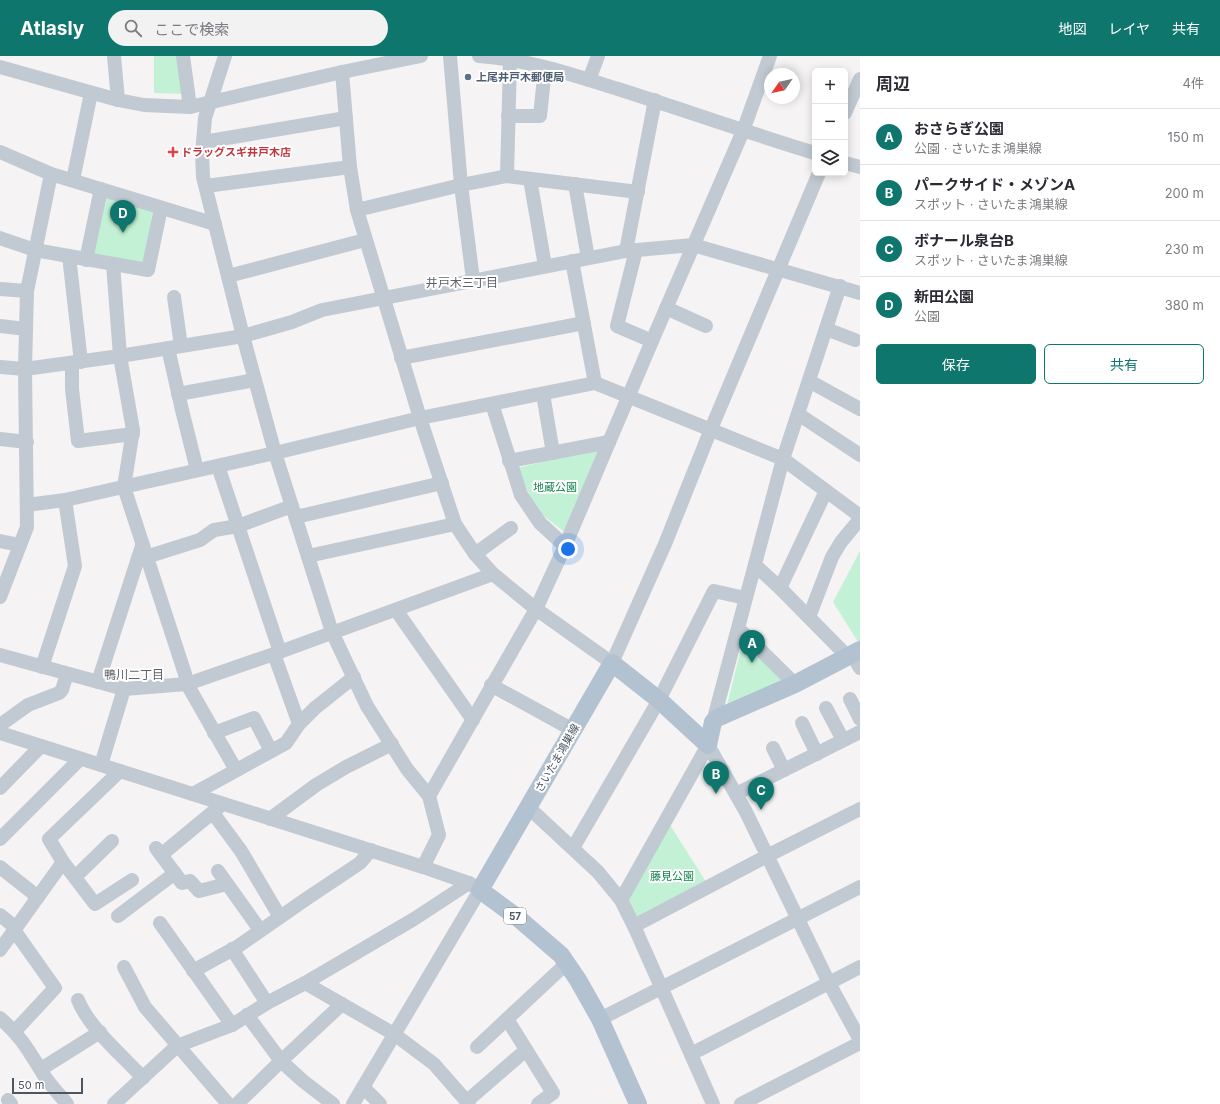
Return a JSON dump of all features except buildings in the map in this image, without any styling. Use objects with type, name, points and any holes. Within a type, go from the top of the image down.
[{"type":"main road","points":[[612,663],[659,700],[708,745],[714,722],[717,718],[855,657]]},
{"type":"main road","name":"さいたま鴻巣線","points":[[474,886],[528,807],[612,663]]},
{"type":"main road","name":"57","points":[[474,886],[518,918],[567,963],[600,1019],[638,1104]]},
{"type":"street","points":[[114,56],[118,100]]},
{"type":"street","points":[[183,56],[190,107]]},
{"type":"street","points":[[225,56],[205,118],[202,162],[203,176],[243,336],[275,453],[332,632],[367,706],[407,769],[429,796],[439,835],[423,867]]},
{"type":"street","points":[[0,67],[91,93],[144,106],[190,107],[407,57],[421,56]]},
{"type":"street","points":[[450,56],[461,184],[473,280]]},
{"type":"street","points":[[479,56],[497,57],[590,80],[655,100],[743,131],[812,152]]},
{"type":"street","points":[[590,80],[598,56]]},
{"type":"street","points":[[429,796],[536,609],[565,546],[628,395],[743,131],[770,56]]},
{"type":"street","points":[[507,176],[510,60]]},
{"type":"street","points":[[508,116],[540,116],[545,68]]},
{"type":"street","points":[[342,72],[350,167],[357,210],[401,358],[455,524],[475,554],[493,574],[536,609],[612,663],[665,544],[818,176]]},
{"type":"street","points":[[848,106],[860,79]]},
{"type":"street","points":[[73,180],[91,93]]},
{"type":"street","points":[[652,341],[617,326],[631,250],[638,192],[655,100]]},
{"type":"street","points":[[203,142],[346,118]]},
{"type":"street","points":[[0,152],[51,174],[215,224]]},
{"type":"street","points":[[848,164],[860,168]]},
{"type":"street","points":[[206,186],[350,167]]},
{"type":"street","points":[[0,597],[27,527],[25,369],[27,291],[34,250],[51,174]]},
{"type":"street","points":[[357,210],[461,184],[507,176],[638,192]]},
{"type":"street","points":[[530,179],[545,266]]},
{"type":"street","points":[[576,184],[588,258]]},
{"type":"street","points":[[86,260],[101,189]]},
{"type":"street","points":[[0,238],[34,250],[148,270],[161,208]]},
{"type":"street","points":[[228,276],[365,240]]},
{"type":"street","points":[[0,367],[25,369],[120,356],[243,336],[292,322],[322,310],[382,297],[631,250],[693,245],[860,292]]},
{"type":"street","points":[[69,256],[76,362],[72,389],[78,441],[133,434]]},
{"type":"street","points":[[572,261],[595,383]]},
{"type":"street","points":[[112,264],[120,356],[133,430],[124,487],[187,684],[236,770]]},
{"type":"street","points":[[714,722],[739,629],[745,598],[783,459],[840,286]]},
{"type":"street","points":[[0,288],[27,291]]},
{"type":"street","points":[[174,297],[178,394],[197,470]]},
{"type":"street","points":[[666,308],[706,326]]},
{"type":"street","points":[[401,358],[584,323]]},
{"type":"street","points":[[0,326],[26,329]]},
{"type":"street","points":[[826,329],[856,340]]},
{"type":"street","points":[[178,394],[255,380]]},
{"type":"street","points":[[809,381],[860,409]]},
{"type":"street","points":[[27,505],[65,500],[275,453],[420,418],[595,383],[628,395],[783,459],[860,516]]},
{"type":"street","points":[[543,394],[553,453]]},
{"type":"street","points":[[492,404],[521,495],[540,523],[565,546]]},
{"type":"street","points":[[798,414],[860,455]]},
{"type":"street","points":[[0,439],[27,442]]},
{"type":"street","points":[[509,461],[609,442]]},
{"type":"street","points":[[218,466],[299,724]]},
{"type":"street","points":[[144,552],[200,540],[214,530],[238,526],[294,512],[442,483]]},
{"type":"street","points":[[780,588],[826,491]]},
{"type":"street","points":[[42,666],[75,566],[65,500]]},
{"type":"street","points":[[809,617],[832,557],[860,520]]},
{"type":"street","points":[[308,556],[455,524]]},
{"type":"street","points":[[475,554],[511,528]]},
{"type":"street","points":[[0,541],[20,545]]},
{"type":"street","points":[[98,682],[144,552]]},
{"type":"street","points":[[755,565],[809,617],[855,657]]},
{"type":"street","points":[[0,654],[124,689],[187,684],[277,653],[493,574]]},
{"type":"street","points":[[573,848],[659,700],[714,591],[745,598]]},
{"type":"street","points":[[396,610],[473,720]]},
{"type":"street","points":[[739,629],[795,684]]},
{"type":"street","points":[[0,725],[28,705],[59,693],[62,690],[67,674]]},
{"type":"street","points":[[193,794],[286,743],[299,724],[315,708],[354,677]]},
{"type":"street","points":[[492,685],[573,730]]},
{"type":"street","points":[[101,765],[124,689]]},
{"type":"street","points":[[850,699],[860,719]]},
{"type":"street","points":[[826,708],[843,740]]},
{"type":"street","points":[[214,733],[254,718],[271,751]]},
{"type":"street","points":[[802,723],[816,754]]},
{"type":"street","points":[[736,794],[860,732]]},
{"type":"street","points":[[0,733],[193,794],[218,808],[270,819],[423,867],[474,886]]},
{"type":"street","points":[[270,819],[316,785],[346,766],[392,744]]},
{"type":"street","points":[[708,745],[746,812],[829,983],[860,1041],[741,1104]]},
{"type":"street","points":[[621,900],[708,745]]},
{"type":"street","points":[[0,788],[41,746]]},
{"type":"street","points":[[773,748],[784,770]]},
{"type":"street","points":[[0,838],[80,759]]},
{"type":"street","points":[[120,771],[49,839],[95,904],[132,880]]},
{"type":"street","points":[[528,807],[598,872],[621,900],[713,1104]]},
{"type":"street","points":[[218,808],[158,851],[182,884],[190,881],[199,891],[227,884]]},
{"type":"street","points":[[218,808],[241,851],[280,917]]},
{"type":"street","points":[[634,926],[860,809]]},
{"type":"street","points":[[75,877],[112,841]]},
{"type":"street","points":[[193,971],[232,950],[360,863],[371,850]]},
{"type":"street","points":[[0,950],[64,862]]},
{"type":"street","points":[[0,867],[38,897]]},
{"type":"street","points":[[218,871],[260,930]]},
{"type":"street","points":[[118,916],[175,873]]},
{"type":"street","points":[[121,1102],[143,1078],[177,1046],[232,1025],[267,1003],[306,983],[414,919],[474,886]]},
{"type":"street","points":[[353,1104],[394,1034],[474,886]]},
{"type":"street","points":[[600,1019],[860,887]]},
{"type":"street","points":[[0,915],[15,929],[55,988],[14,1031]]},
{"type":"street","points":[[160,923],[232,1025]]},
{"type":"street","points":[[232,950],[267,1003]]},
{"type":"street","points":[[477,1047],[567,963]]},
{"type":"street","points":[[124,967],[145,1007],[228,1104]]},
{"type":"street","points":[[691,1054],[860,967]]},
{"type":"street","points":[[306,983],[394,1034],[434,1064],[468,1102],[526,1050]]},
{"type":"street","points":[[78,1000],[83,1011],[100,1032],[143,1078]]},
{"type":"street","points":[[237,1104],[342,1004]]},
{"type":"street","points":[[247,1015],[281,1061],[333,1104]]},
{"type":"street","points":[[0,1018],[26,1045],[46,1078],[67,1104]]},
{"type":"street","points":[[508,1019],[554,1093],[538,1104]]},
{"type":"street","points":[[41,1070],[100,1032]]},
{"type":"street","points":[[363,1087],[380,1104]]},
{"type":"green space","points":[[154,56],[180,56],[184,94],[154,93]]},
{"type":"green space","points":[[103,195],[153,209],[144,266],[92,257]]},
{"type":"green space","name":"地蔵公園","points":[[599,447],[567,534],[535,509],[518,468]]},
{"type":"green space","points":[[860,551],[860,645],[833,602]]},
{"type":"green space","points":[[743,641],[789,684],[725,713]]},
{"type":"green space","name":"藤見公園","points":[[670,825],[708,885],[643,927],[627,899]]},
{"type":"place","name":"上尾井戸木郵便局","points":[[468,77]]},
{"type":"place","name":"ドラッグスギ井戸木店","points":[[173,152]]},
{"type":"place","name":"新田公園","points":[[123,233]]},
{"type":"place","name":"おさらぎ公園","points":[[752,663]]},
{"type":"place","name":"パークサイド・メゾンA","points":[[716,794]]},
{"type":"place","name":"ボナール泉台B","points":[[761,810]]},
{"type":"district","name":"井戸木三丁目","points":[[462,283]]},
{"type":"district","name":"鴨川二丁目","points":[[134,675]]}]
